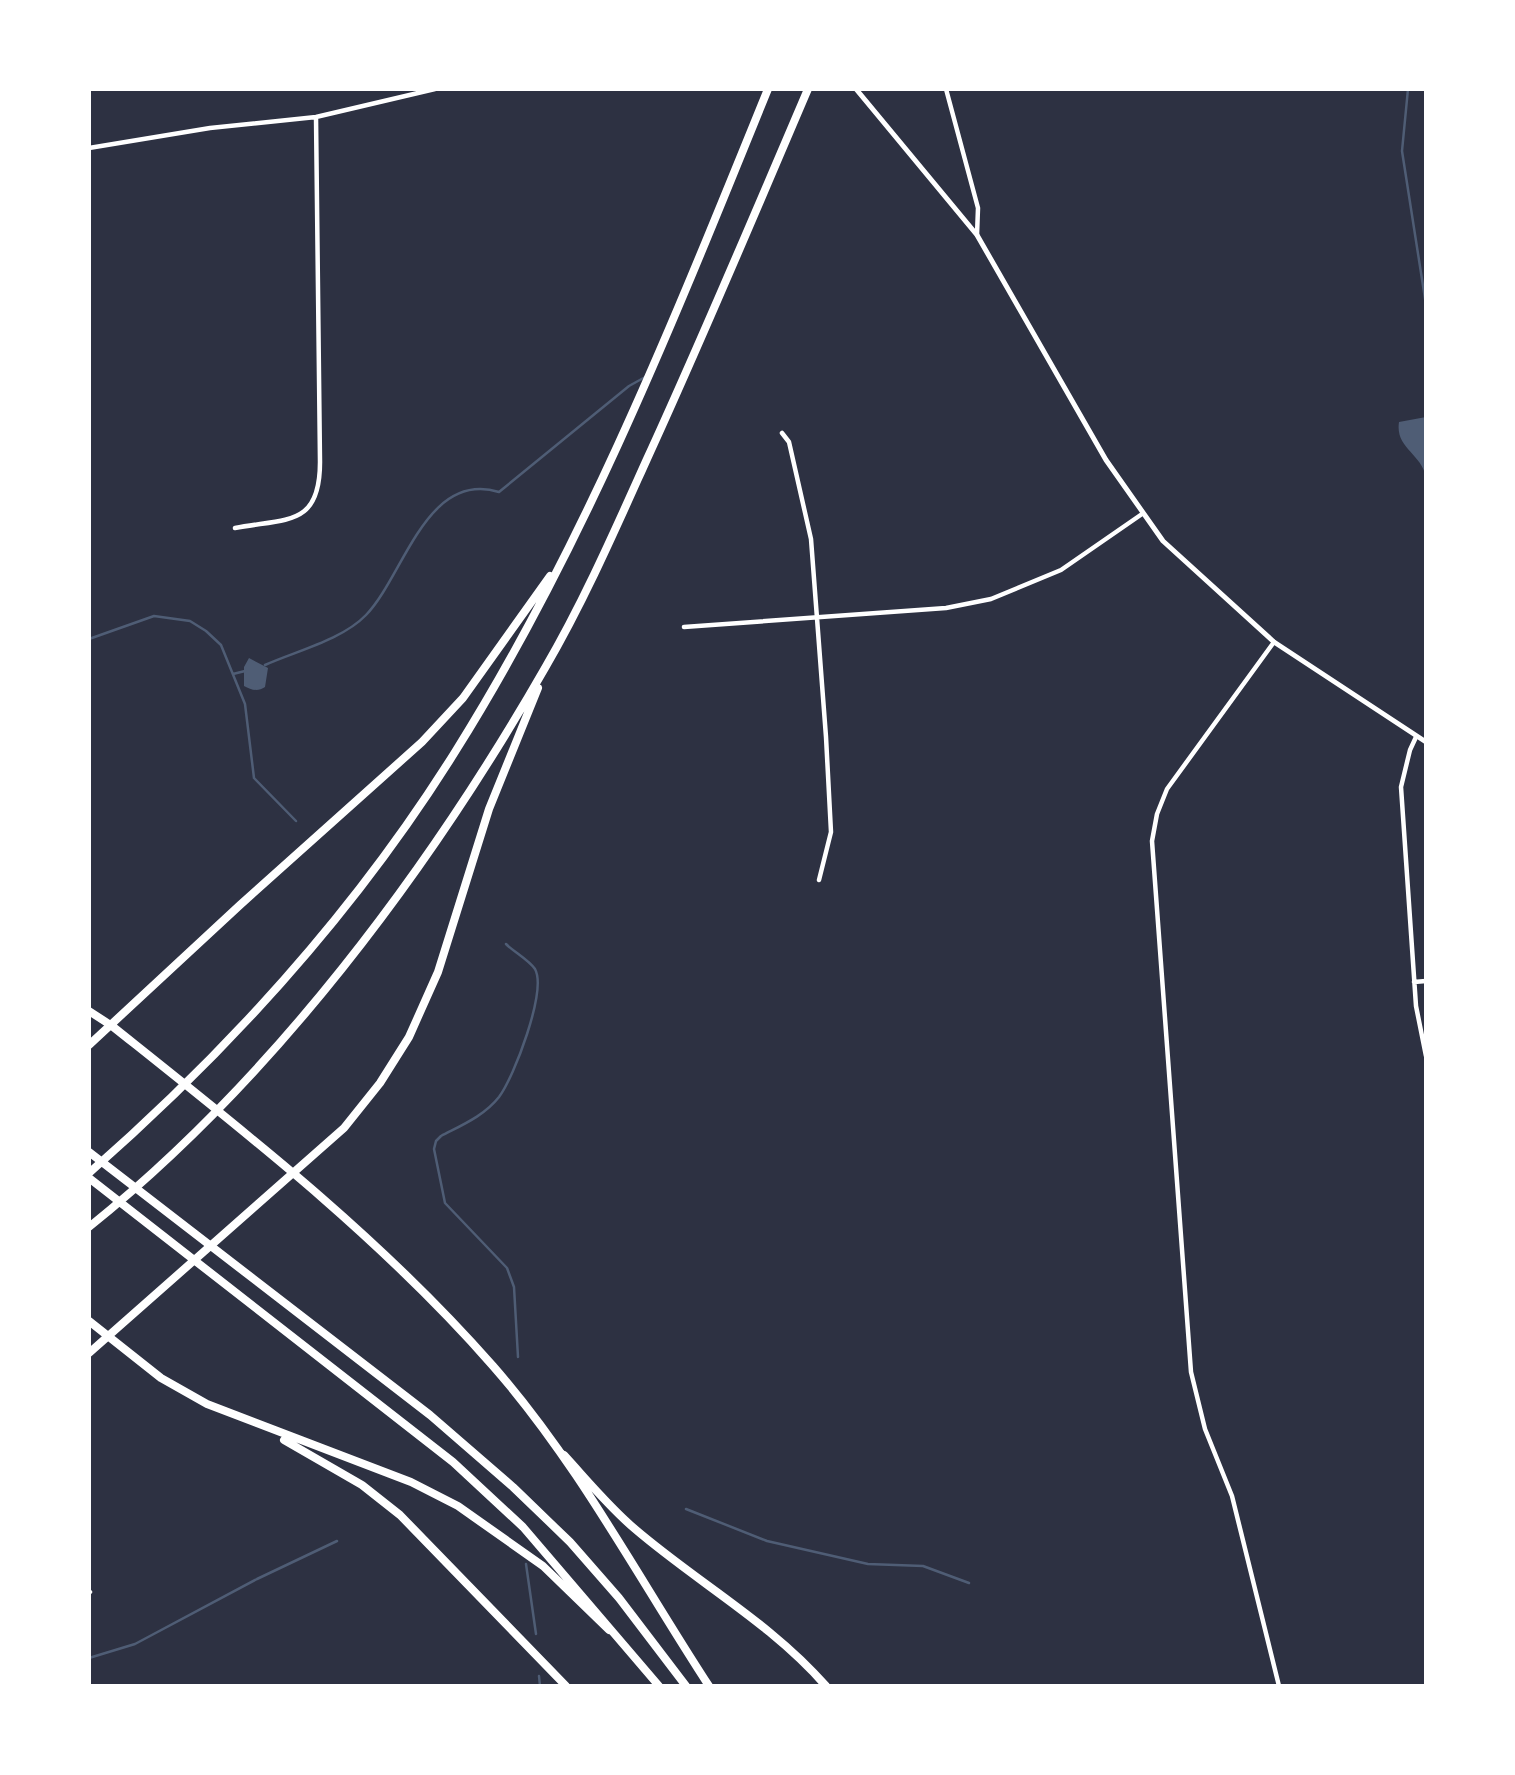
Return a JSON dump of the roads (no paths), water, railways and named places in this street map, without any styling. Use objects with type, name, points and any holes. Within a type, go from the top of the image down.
[{"type":"highway","points":[[89,1172],[200,1070],[284,977],[372,872],[454,753],[573,542],[711,229],[768,89]]},
{"type":"highway","points":[[92,1225],[234,1093],[307,1010],[416,872],[545,669],[595,575],[700,344],[808,89]]},
{"type":"highway","points":[[89,1045],[240,905],[422,743],[463,698],[573,542]]},
{"type":"highway","points":[[89,1353],[344,1128],[380,1083],[409,1037],[438,972],[489,809],[545,669]]},
{"type":"highway","points":[[89,1010],[296,1172],[443,1312],[495,1368],[542,1430],[640,1572],[709,1686]]},
{"type":"highway","points":[[89,1152],[430,1415],[496,1471],[570,1542],[686,1686]]},
{"type":"highway","points":[[89,1178],[453,1462],[523,1527],[623,1640],[659,1686]]},
{"type":"highway","points":[[89,1321],[185,1392],[257,1425],[411,1482],[458,1506],[543,1566],[598,1623],[623,1640]]},
{"type":"highway","points":[[257,1425],[362,1485],[400,1515],[566,1686]]},
{"type":"highway","points":[[542,1430],[634,1528],[746,1612],[808,1665],[827,1686]]},
{"type":"street","points":[[89,148],[210,128],[316,117],[435,89]]},
{"type":"street","points":[[856,89],[977,235],[1087,428],[1142,514],[1192,570],[1274,642],[1426,742]]},
{"type":"street","points":[[946,89],[978,208],[977,235]]},
{"type":"street","points":[[235,528],[299,516],[305,513],[318,491],[316,117]]},
{"type":"street","points":[[782,433],[789,442],[811,539],[831,832],[819,880]]},
{"type":"street","points":[[684,626],[946,608],[991,599],[1061,569],[1142,514]]},
{"type":"street","points":[[1274,642],[1167,789],[1157,814],[1152,841],[1191,1372],[1205,1429],[1232,1496],[1279,1686]]},
{"type":"street","points":[[1416,737],[1401,787],[1414,982],[1426,1056]]},
{"type":"street","points":[[1414,982],[1426,981]]},
{"type":"water","points":[[1426,417],[1426,477],[1419,462],[1401,438],[1399,422]]},
{"type":"water","points":[[249,658],[268,668],[265,687],[262,689],[254,690],[244,686],[244,667]]},
{"type":"waterway","points":[[1408,89],[1402,151],[1426,305]]},
{"type":"waterway","points":[[265,665],[332,638],[356,624],[380,598],[419,531],[435,511],[453,496],[474,489],[499,492],[629,386],[647,376]]},
{"type":"waterway","points":[[89,639],[154,616],[190,621],[206,631],[221,645],[245,704],[254,778],[296,821]]},
{"type":"waterway","points":[[233,674],[245,671]]},
{"type":"waterway","points":[[506,944],[529,962],[535,969],[538,980],[533,1014],[520,1054],[505,1087],[493,1104],[480,1115],[441,1136],[434,1149],[445,1203],[507,1268],[514,1287],[518,1357]]},
{"type":"waterway","points":[[686,1509],[767,1541],[868,1564],[923,1566],[969,1583]]},
{"type":"waterway","points":[[89,1658],[135,1644],[257,1579],[337,1541]]},
{"type":"waterway","points":[[526,1564],[536,1634]]},
{"type":"waterway","points":[[539,1676],[540,1686]]}]
